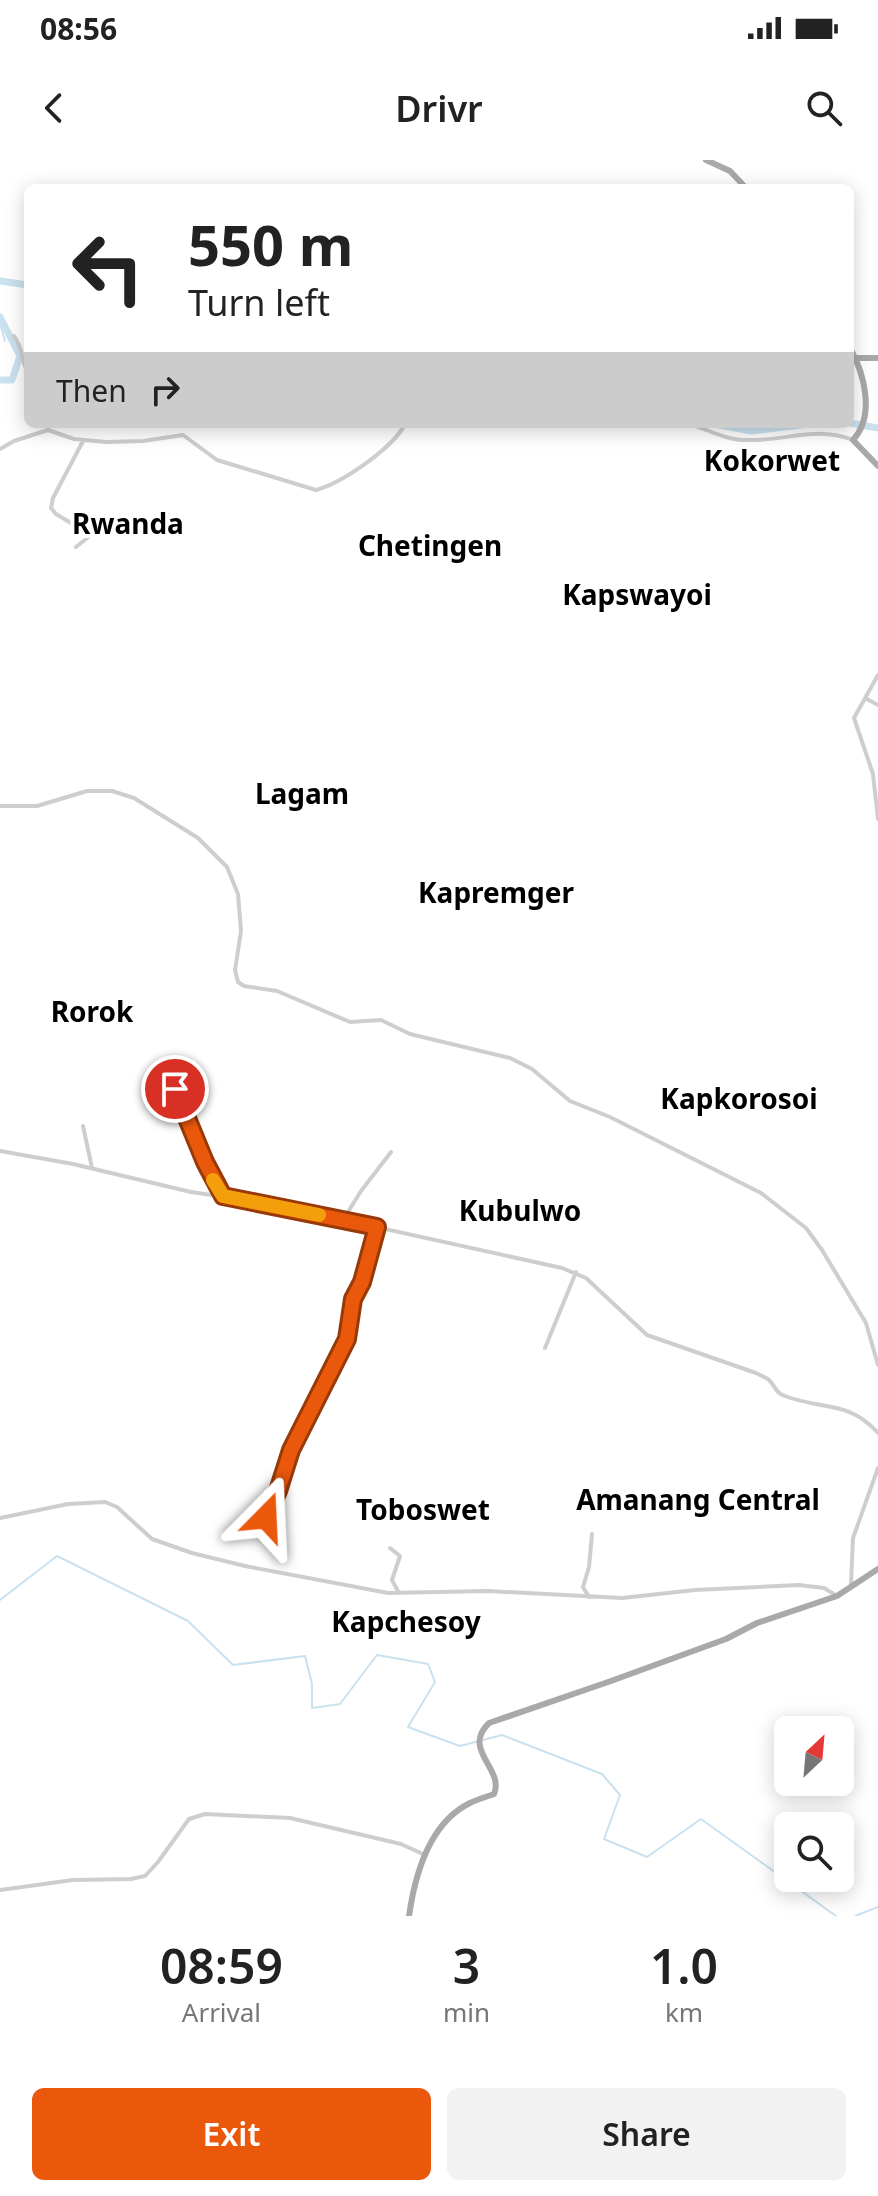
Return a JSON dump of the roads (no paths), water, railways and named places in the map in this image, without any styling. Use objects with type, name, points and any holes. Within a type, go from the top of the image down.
[{"type":"main road","points":[[706,160],[730,171],[742,184]]},
{"type":"main road","points":[[854,355],[862,375],[865,422],[856,437],[878,466]]},
{"type":"main road","points":[[856,358],[878,358]]},
{"type":"main road","points":[[409,1916],[425,1855],[436,1833],[450,1816],[471,1802],[494,1794],[496,1790],[496,1783],[479,1745],[489,1723],[837,1596],[878,1569]]},
{"type":"street","points":[[14,336],[21,345],[24,363]]},
{"type":"street","points":[[54,428],[56,432]]},
{"type":"street","points":[[0,449],[40,432],[56,432],[83,441],[143,441],[183,435],[217,460],[316,490],[326,487],[387,449],[402,428]]},
{"type":"street","points":[[700,428],[726,438],[744,440],[803,433],[835,433],[856,437]]},
{"type":"street","points":[[76,547],[91,535],[51,508],[53,498],[83,441]]},
{"type":"street","points":[[878,675],[856,713],[855,723],[873,774],[878,819]]},
{"type":"street","points":[[865,698],[878,705]]},
{"type":"street","points":[[0,806],[37,806],[87,791],[112,791],[134,798],[198,838],[227,867],[238,894],[241,931],[235,970],[236,977],[244,986],[277,991],[350,1023],[381,1020],[410,1034],[510,1058],[532,1069],[570,1101],[620,1122],[761,1193],[806,1228],[817,1242],[866,1323],[878,1365]]},
{"type":"street","points":[[175,1089],[205,1162],[223,1196]]},
{"type":"street","points":[[83,1126],[92,1168]]},
{"type":"street","points":[[0,1151],[526,1258],[576,1272],[597,1287],[647,1335],[756,1373],[768,1379],[777,1392],[786,1397],[848,1410],[859,1415],[878,1433]]},
{"type":"street","points":[[343,1220],[391,1152]]},
{"type":"street","points":[[266,1517],[291,1450],[347,1339],[353,1299],[362,1282],[377,1227]]},
{"type":"street","points":[[545,1348],[576,1272]]},
{"type":"street","points":[[851,1585],[853,1538],[878,1468]]},
{"type":"street","points":[[0,1518],[68,1504],[105,1502],[117,1507],[152,1539],[192,1553],[245,1566],[399,1593],[488,1591],[622,1598],[763,1585],[824,1588],[837,1596]]},
{"type":"street","points":[[589,1597],[583,1587],[589,1567],[592,1534]]},
{"type":"street","points":[[390,1548],[400,1556],[392,1580],[399,1593]]},
{"type":"street","points":[[0,1890],[73,1880],[145,1876],[189,1819],[205,1814],[290,1818],[401,1844],[425,1855]]},
{"type":"waterway","points":[[0,281],[24,284]]},
{"type":"waterway","points":[[0,283],[24,285]]},
{"type":"waterway","points":[[0,317],[20,356],[12,380],[0,380]]},
{"type":"waterway","points":[[0,323],[5,341]]},
{"type":"waterway","points":[[854,424],[878,428]]},
{"type":"waterway","points":[[736,428],[751,431],[776,428]]},
{"type":"waterway","points":[[0,1600],[57,1556],[188,1621],[233,1665],[305,1656],[312,1684],[312,1708],[340,1704],[377,1655],[428,1664],[435,1682],[408,1727],[460,1746],[502,1735],[602,1774],[620,1795],[604,1839],[647,1857],[701,1819],[836,1916]]},
{"type":"waterway","points":[[855,1916],[878,1907]]},
{"type":"district","name":"Kokorwet","points":[[772,461]]},
{"type":"district","name":"Rwanda","points":[[128,524]]},
{"type":"district","name":"Chetingen","points":[[430,546]]},
{"type":"district","name":"Kapswayoi","points":[[637,595]]},
{"type":"district","name":"Lagam","points":[[302,794]]},
{"type":"district","name":"Kapremger","points":[[496,893]]},
{"type":"district","name":"Rorok","points":[[92,1012]]},
{"type":"district","name":"Kapkorosoi","points":[[739,1099]]},
{"type":"district","name":"Kubulwo","points":[[520,1211]]},
{"type":"district","name":"Amanang Central","points":[[698,1500]]},
{"type":"district","name":"Toboswet","points":[[423,1510]]},
{"type":"district","name":"Kapchesoy","points":[[406,1622]]}]
